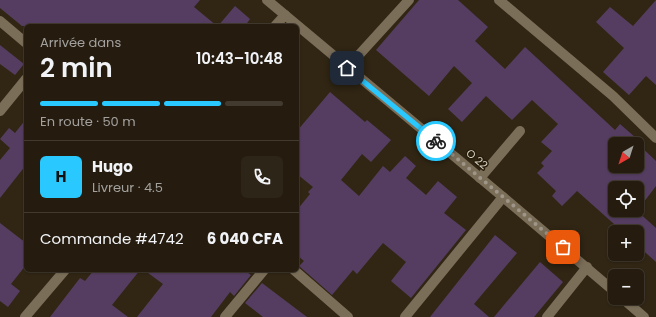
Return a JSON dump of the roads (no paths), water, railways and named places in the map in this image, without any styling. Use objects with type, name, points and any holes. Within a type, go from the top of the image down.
[{"type":"street","name":"O 22","points":[[267,0],[295,24]]},
{"type":"street","points":[[347,68],[409,0]]},
{"type":"street","points":[[499,0],[613,96],[656,138]]},
{"type":"street","points":[[277,24],[284,15]]},
{"type":"street","points":[[0,21],[24,41]]},
{"type":"street","name":"O 22","points":[[299,28],[608,286]]},
{"type":"street","points":[[0,111],[24,81]]},
{"type":"street","points":[[480,178],[520,131]]},
{"type":"street","points":[[404,317],[503,197]]},
{"type":"street","points":[[547,317],[587,267]]},
{"type":"street","points":[[25,317],[63,272]]},
{"type":"street","points":[[225,317],[262,272]]},
{"type":"street","points":[[296,272],[348,317]]},
{"type":"street","points":[[630,305],[644,317]]}]
